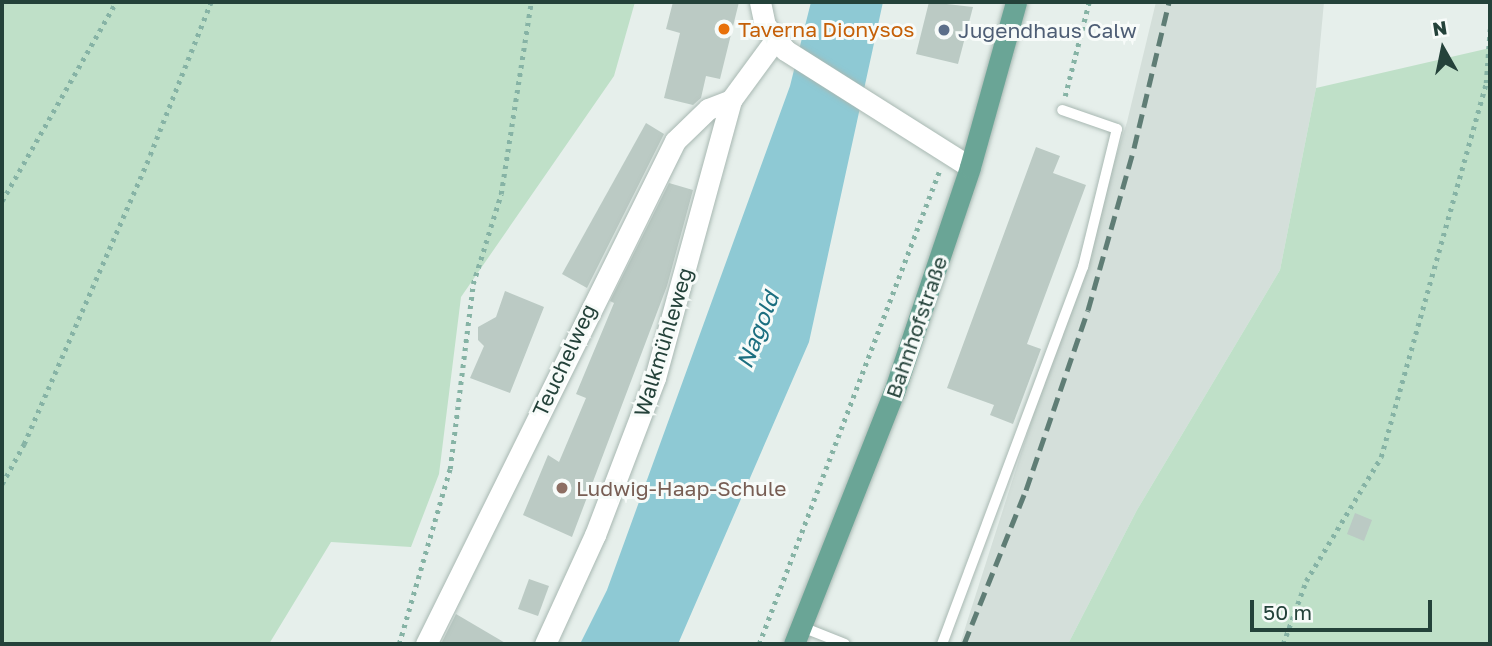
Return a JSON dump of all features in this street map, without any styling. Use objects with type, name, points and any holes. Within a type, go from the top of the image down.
[{"type":"main road","name":"Bahnhofstraße","points":[[798,636],[894,392],[970,167],[1017,2]]},
{"type":"street","points":[[760,2],[765,24],[780,45],[880,114],[945,155],[970,167]]},
{"type":"street","name":"Walkmühleweg","points":[[545,644],[595,535],[655,378],[731,100],[780,45]]},
{"type":"street","name":"Teuchelweg","points":[[426,644],[675,141],[708,109],[731,100]]},
{"type":"lane","points":[[942,644],[1083,267],[1117,129],[1062,110]]},
{"type":"lane","points":[[798,636],[845,644]]},
{"type":"path","points":[[2,201],[116,2]]},
{"type":"path","points":[[2,484],[24,444],[145,167],[211,2]]},
{"type":"path","points":[[399,644],[450,469],[472,284],[501,194],[531,2]]},
{"type":"path","points":[[1062,110],[1089,2]]},
{"type":"path","points":[[1283,644],[1306,581],[1381,457],[1486,83],[1490,29]]},
{"type":"path","points":[[759,644],[945,155]]},
{"type":"shaded area","points":[[1156,2],[1324,2],[1316,88],[1280,270],[1137,510],[1068,644],[960,644],[1127,122]]},
{"type":"green space","points":[[2,2],[635,2],[614,76],[461,297],[439,474],[411,547],[331,542],[269,644],[2,644]]},
{"type":"green space","points":[[1490,48],[1490,644],[1068,644],[1137,510],[1280,270],[1316,88]]},
{"type":"water","name":"Nagold","points":[[811,2],[883,2],[809,342],[678,644],[580,644],[607,590],[790,86]]},
{"type":"building","points":[[673,2],[739,2],[720,79],[706,76],[701,98],[693,105],[664,98],[680,33],[666,29]]},
{"type":"building","name":"Jugendhaus Calw","points":[[929,2],[973,7],[958,64],[916,54]]},
{"type":"building","points":[[646,123],[664,134],[587,288],[562,274]]},
{"type":"building","points":[[1036,147],[1060,156],[1053,173],[1086,185],[1027,344],[1041,349],[1013,424],[990,415],[994,405],[947,388]]},
{"type":"building","points":[[669,183],[693,190],[667,286],[572,537],[523,515],[548,455],[559,462],[586,398],[576,394],[614,303],[610,301]]},
{"type":"building","points":[[505,291],[544,307],[510,393],[470,378],[484,346],[478,340],[478,327],[496,317]]},
{"type":"building","points":[[1355,513],[1372,520],[1364,541],[1347,534]]},
{"type":"building","points":[[529,579],[549,586],[538,616],[518,609]]},
{"type":"building","points":[[456,614],[507,644],[441,644]]},
{"type":"railway","points":[[964,644],[1026,490],[1088,310],[1134,148],[1169,2]]},
{"type":"place","name":"Taverna Dionysos","points":[[724,29]]},
{"type":"place","name":"Jugendhaus Calw","points":[[944,30]]},
{"type":"place","name":"Ludwig-Haap-Schule","points":[[562,488]]}]
